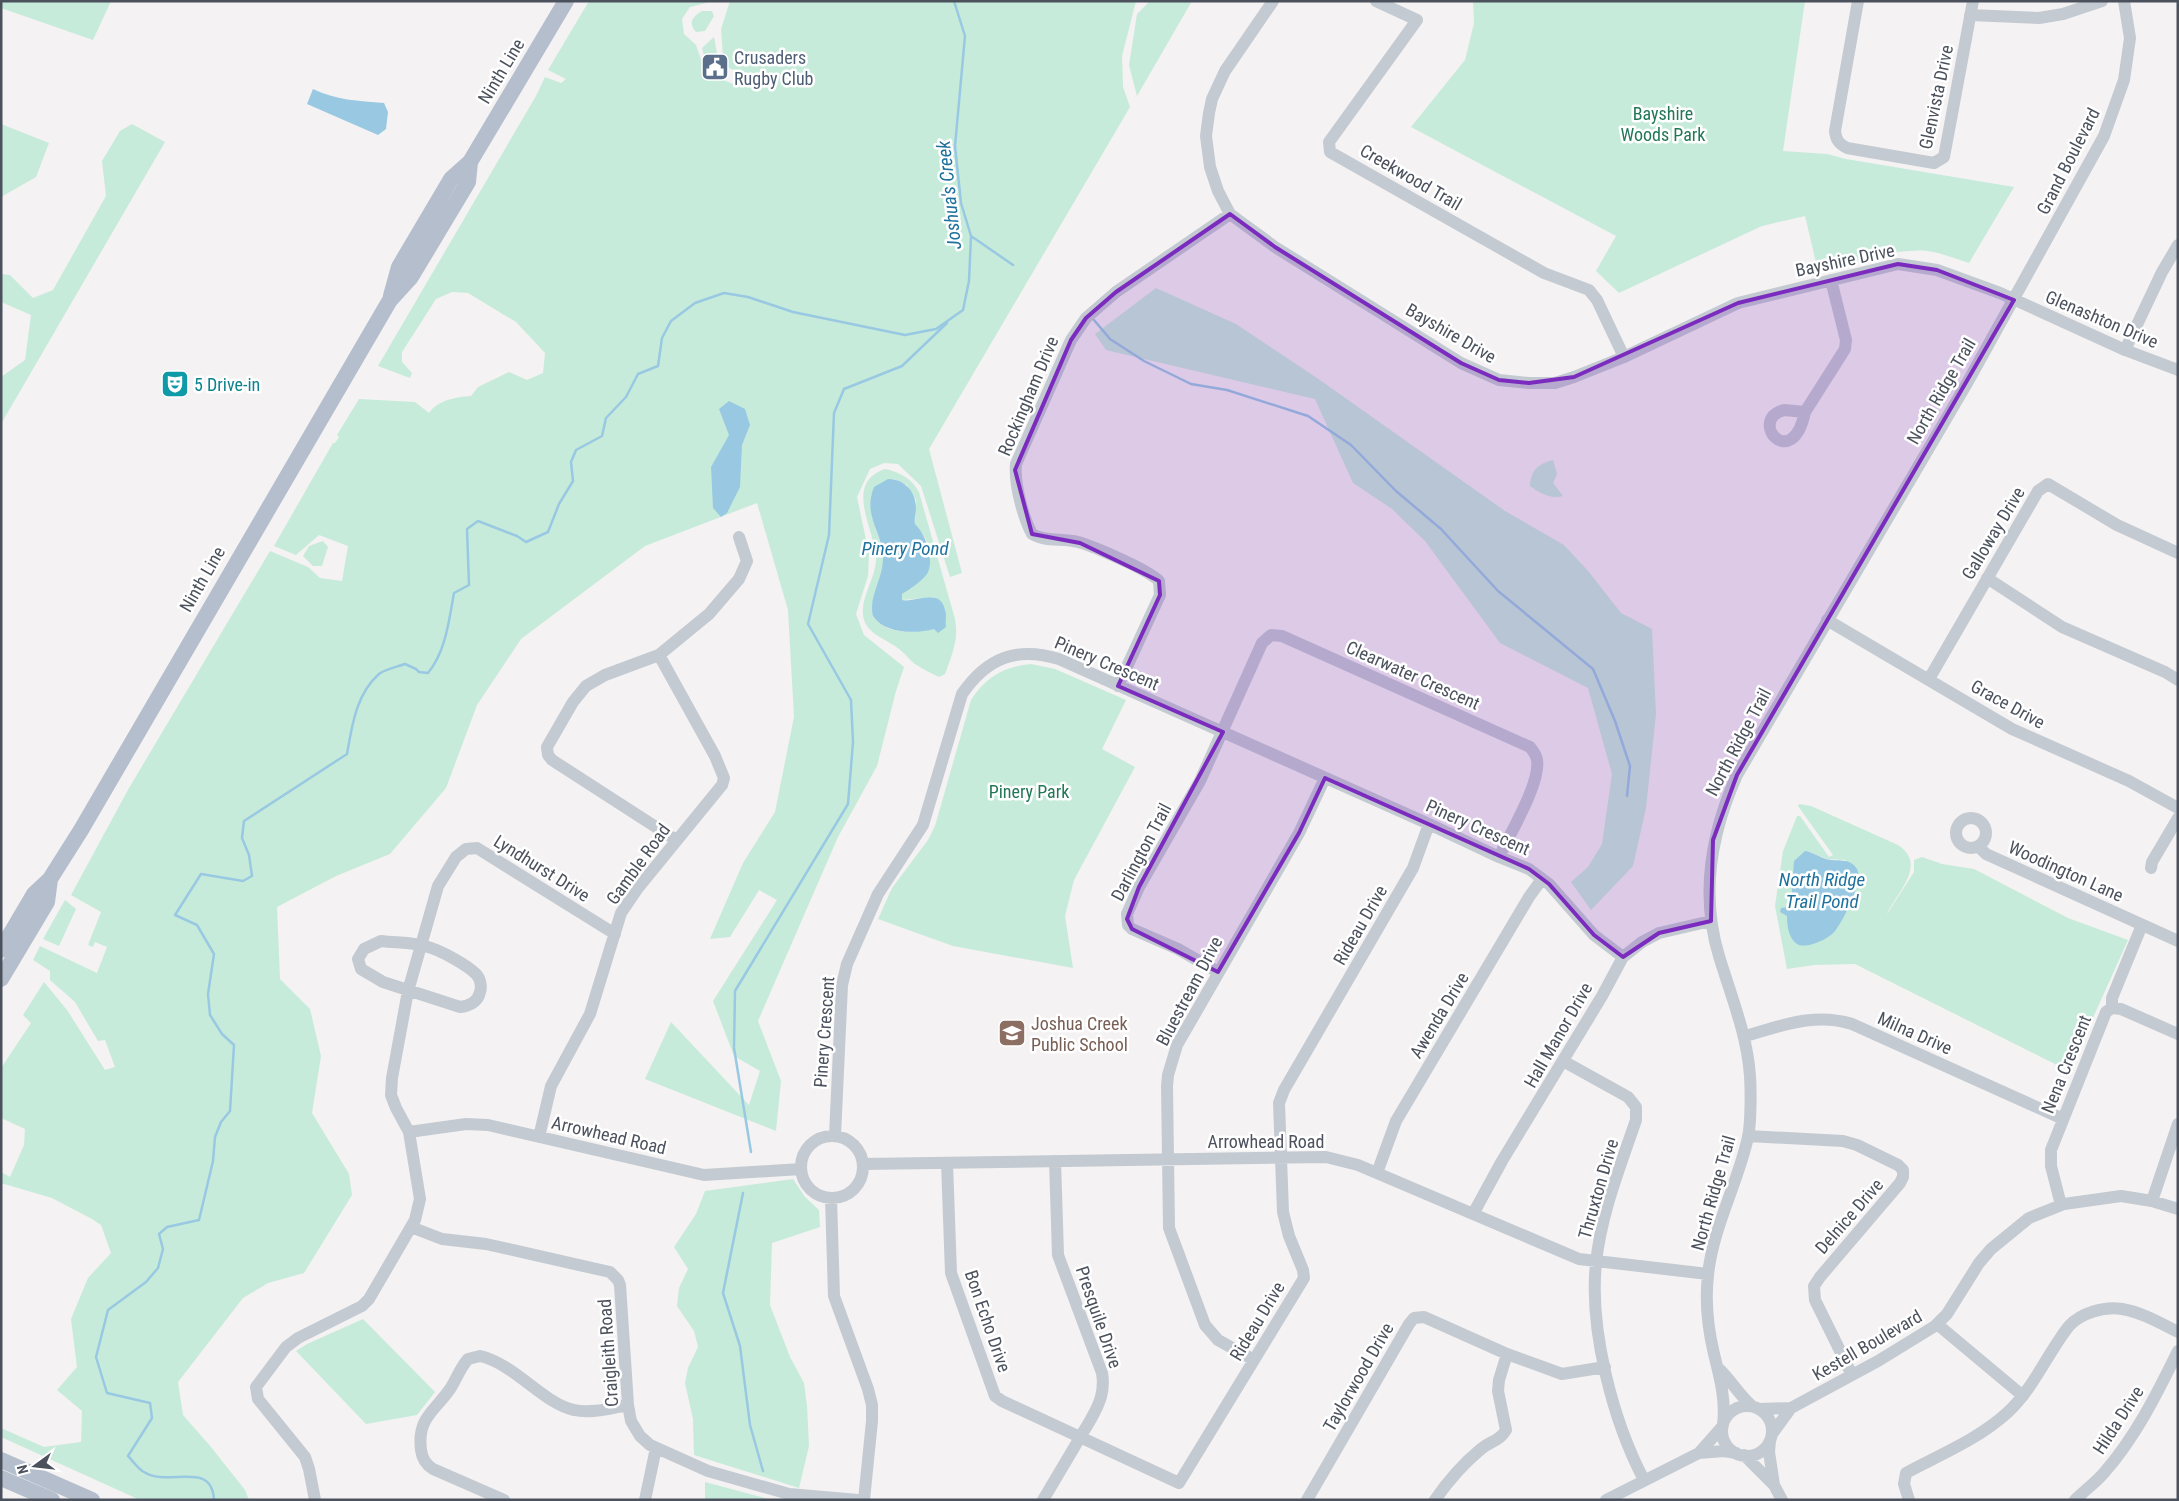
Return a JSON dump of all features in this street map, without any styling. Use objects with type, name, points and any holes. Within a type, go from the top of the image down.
[{"type":"main road","name":"Ninth Line","points":[[1,950],[34,894],[50,879],[390,300],[411,277],[468,182],[470,162],[566,1]]},
{"type":"main road","name":"Ninth Line","points":[[1,979],[46,902],[50,879]]},
{"type":"main road","points":[[1,1460],[92,1500]]},
{"type":"main road","points":[[1,1478],[52,1500]]},
{"type":"street","name":"Bayshire Drive","points":[[1273,1],[1225,71],[1212,99],[1209,113],[1206,136],[1210,167],[1218,191],[1230,214],[1275,247],[1461,363],[1499,380],[1555,383],[1624,357],[1738,303],[1898,264],[1937,270],[2014,300]]},
{"type":"street","name":"Creekwood Trail","points":[[1376,1],[1417,20],[1329,142],[1330,152],[1544,273],[1589,290],[1597,300],[1624,357]]},
{"type":"street","name":"Glenvista Drive","points":[[1858,1],[1835,131],[1836,139],[1847,148],[1931,163],[1938,163],[1944,157],[1973,1]]},
{"type":"street","points":[[1970,15],[2038,18],[2063,14],[2102,1]]},
{"type":"street","name":"Grand Boulevard","points":[[2014,300],[2104,136],[2124,80],[2130,38],[2124,1]]},
{"type":"street","name":"Rockingham Drive","points":[[1118,686],[1160,595],[1159,581],[1142,570],[1080,543],[1044,538],[1032,534],[1018,490],[1016,464],[1071,340],[1086,318],[1116,292],[1230,214]]},
{"type":"street","points":[[2125,350],[2162,272],[2178,245]]},
{"type":"street","points":[[1805,412],[1845,348],[1846,340],[1831,280]]},
{"type":"street","name":"Glenashton Drive","points":[[2014,300],[2125,350],[2178,370]]},
{"type":"street","name":"North Ridge Trail","points":[[1722,1426],[1725,1408],[1719,1369],[1708,1320],[1708,1274],[1714,1243],[1748,1136],[1750,1078],[1745,1036],[1718,954],[1711,921],[1710,871],[1714,840],[1721,813],[1737,775],[2014,300]]},
{"type":"street","name":"Galloway Drive","points":[[1929,679],[2038,490],[2048,484],[2117,524],[2178,553]]},
{"type":"street","points":[[676,840],[552,760],[548,755],[547,747],[573,702],[586,686],[605,675],[659,655],[709,614],[739,579],[747,561],[738,537]]},
{"type":"street","points":[[1987,578],[2062,627],[2165,672],[2178,680]]},
{"type":"street","name":"Grace Drive","points":[[1827,620],[2012,730],[2129,781],[2178,808]]},
{"type":"street","name":"Clearwater Crescent","points":[[1223,732],[1262,643],[1271,635],[1276,634],[1524,744],[1535,754],[1537,768],[1529,796],[1500,857]]},
{"type":"street","name":"Pinery Crescent","points":[[835,1136],[842,985],[845,970],[878,894],[923,825],[962,694],[972,680],[986,667],[1014,655],[1031,653],[1059,659],[1529,869],[1549,884],[1587,928],[1623,957]]},
{"type":"street","name":"Gamble Road","points":[[540,1137],[551,1086],[590,1014],[621,913],[676,840],[722,785],[724,778],[659,655]]},
{"type":"street","name":"Darlington Trail","points":[[1218,972],[1178,949],[1132,929],[1127,919],[1139,887],[1200,781],[1223,732]]},
{"type":"street","name":"Bluestream Drive","points":[[1254,1360],[1218,1340],[1203,1321],[1169,1228],[1167,1159],[1168,1075],[1177,1045],[1299,833],[1325,778]]},
{"type":"street","points":[[2151,868],[2152,862],[2178,818]]},
{"type":"street","name":"Rideau Drive","points":[[1081,1436],[1179,1483],[1304,1278],[1304,1270],[1289,1236],[1283,1212],[1278,1103],[1414,868],[1429,824]]},
{"type":"street","name":"Woodington Lane","points":[[1978,846],[1986,854],[2178,941]]},
{"type":"street","name":"Lyndhurst Drive","points":[[315,1500],[305,1457],[258,1399],[256,1387],[286,1348],[298,1338],[362,1306],[369,1299],[415,1220],[420,1199],[409,1132],[391,1096],[392,1078],[408,991],[438,886],[456,857],[466,849],[477,848],[615,934]]},
{"type":"street","name":"Awenda Drive","points":[[1377,1173],[1396,1121],[1529,897],[1542,879]]},
{"type":"street","name":"Hall Manor Drive","points":[[1473,1214],[1502,1161],[1564,1061],[1623,957],[1642,942],[1659,933],[1711,921]]},
{"type":"street","points":[[2112,1008],[2112,998],[2142,925]]},
{"type":"street","points":[[381,941],[420,946],[428,946],[468,967],[478,975],[481,983],[480,993],[476,1000],[469,1006],[460,1007],[382,982],[361,969],[358,959],[364,949],[381,941]]},
{"type":"street","name":"Nena Crescent","points":[[2061,1205],[2050,1159],[2051,1150],[2106,1012],[2112,1008],[2121,1009],[2178,1034]]},
{"type":"street","name":"Milna Drive","points":[[1745,1036],[1807,1020],[1837,1019],[2063,1119]]},
{"type":"street","name":"Thruxton Drive","points":[[1564,1061],[1628,1097],[1636,1107],[1636,1120],[1606,1209],[1596,1262],[1594,1289],[1605,1367],[1620,1424],[1634,1461],[1644,1480]]},
{"type":"street","name":"Arrowhead Road","points":[[409,1132],[478,1124],[704,1175],[801,1169]]},
{"type":"street","points":[[2152,1201],[2178,1124]]},
{"type":"street","points":[[835,1136],[851,1143],[857,1149],[862,1164],[862,1175],[854,1188],[841,1196],[831,1198],[814,1192],[807,1186],[801,1169],[805,1152],[811,1145],[818,1140],[835,1136]]},
{"type":"street","name":"Delnice Drive","points":[[1748,1136],[1845,1142],[1898,1165],[1903,1170],[1903,1177],[1900,1183],[1814,1286],[1815,1300],[1852,1375]]},
{"type":"street","name":"Arrowhead Road","points":[[862,1164],[1314,1156],[1337,1159],[1377,1173],[1573,1256],[1596,1262],[1708,1274]]},
{"type":"street","name":"Presquile Drive","points":[[1043,1500],[1098,1406],[1104,1382],[1058,1255],[1055,1161]]},
{"type":"street","name":"Bon Echo Drive","points":[[947,1163],[951,1273],[995,1396],[1002,1401],[1081,1436]]},
{"type":"street","name":"Kestell Boulevard","points":[[1771,1437],[1791,1408],[1906,1345],[1937,1324],[1991,1249],[2028,1218],[2061,1205],[2120,1196],[2152,1201],[2178,1210]]},
{"type":"street","points":[[831,1198],[834,1296],[868,1389],[872,1406],[864,1500]]},
{"type":"street","name":"Craigleith Road","points":[[411,1228],[442,1239],[486,1244],[610,1272],[614,1275],[620,1290],[628,1405],[631,1421],[640,1436],[656,1448],[708,1471],[789,1494],[858,1500]]},
{"type":"street","points":[[1909,1500],[1904,1484],[1906,1473],[1976,1437],[2009,1412],[2023,1396],[2070,1326],[2080,1317],[2097,1310],[2121,1308],[2145,1316],[2178,1332]]},
{"type":"street","name":"Taylorwood Drive","points":[[1307,1500],[1412,1320],[1417,1317],[1424,1317],[1507,1354],[1562,1374],[1605,1367]]},
{"type":"street","points":[[1937,1324],[2023,1396]]},
{"type":"street","name":"Hilda Drive","points":[[2075,1500],[2103,1474],[2136,1429],[2157,1394],[2178,1351]]},
{"type":"street","points":[[1435,1500],[1483,1446],[1500,1438],[1506,1430],[1498,1391],[1499,1380],[1507,1354]]},
{"type":"street","points":[[504,1500],[433,1469],[427,1465],[422,1454],[420,1435],[427,1416],[448,1392],[468,1360],[474,1356],[484,1356],[506,1367],[568,1409],[582,1411],[628,1405]]},
{"type":"street","name":"North Ridge Trail","points":[[1719,1369],[1742,1398],[1755,1407]]},
{"type":"street","points":[[1699,1453],[1722,1426],[1730,1412],[1737,1408],[1755,1407],[1769,1419],[1771,1437],[1769,1452],[1774,1485],[1782,1500]]},
{"type":"street","name":"Kestell Boulevard","points":[[1755,1407],[1791,1408]]},
{"type":"street","points":[[1722,1426],[1726,1443],[1774,1485]]},
{"type":"street","points":[[1606,1500],[1699,1453],[1724,1451],[1740,1454],[1759,1452],[1771,1437]]},
{"type":"street","points":[[645,1500],[656,1448]]},
{"type":"highlighted area","points":[[1230,214],[1275,247],[1461,363],[1499,380],[1529,383],[1574,377],[1738,303],[1898,264],[1937,270],[2014,300],[1737,775],[1713,840],[1711,921],[1659,933],[1623,957],[1594,935],[1549,884],[1529,869],[1325,778],[1299,833],[1218,972],[1132,929],[1127,919],[1139,887],[1223,732],[1118,686],[1160,595],[1159,581],[1080,543],[1032,534],[1015,470],[1071,340],[1086,318],[1116,292]]},
{"type":"green space","points":[[1,1],[111,1],[93,40],[1,8]]},
{"type":"green space","points":[[589,1],[714,1],[690,7],[682,19],[684,34],[696,45],[703,65],[701,71],[738,86],[743,74],[727,67],[727,61],[723,57],[721,29],[730,1],[1136,1],[1122,56],[1123,87],[1130,107],[929,449],[962,573],[950,577],[921,486],[898,464],[884,463],[870,469],[857,497],[869,554],[868,576],[856,614],[864,635],[904,667],[877,766],[838,837],[758,1021],[781,1081],[776,1131],[645,1079],[671,1022],[749,1105],[760,1071],[734,1056],[713,1001],[777,900],[759,890],[730,937],[710,939],[743,863],[775,812],[794,717],[788,610],[757,503],[645,546],[521,639],[477,705],[446,788],[390,854],[336,876],[277,907],[280,979],[310,1009],[321,1056],[312,1113],[349,1174],[352,1195],[304,1273],[268,1283],[243,1298],[178,1382],[183,1415],[245,1490],[249,1500],[140,1500],[1,1437],[1,1428],[44,1447],[81,1442],[82,1411],[57,1390],[77,1367],[71,1319],[88,1278],[111,1253],[101,1225],[92,1219],[52,1198],[1,1183],[1,1172],[10,1177],[24,1145],[25,1129],[1,1118],[1,1068],[31,1023],[23,1015],[44,982],[67,1010],[105,1070],[115,1067],[105,1040],[98,1041],[75,1002],[50,980],[50,971],[33,960],[40,946],[97,973],[107,947],[95,942],[93,947],[88,945],[101,912],[71,895],[129,788],[270,551],[308,567],[320,578],[342,581],[348,546],[319,535],[296,555],[274,546],[333,443],[339,437],[337,435],[359,399],[415,402],[429,413],[442,402],[453,398],[471,396],[478,387],[509,372],[527,380],[543,373],[545,353],[516,322],[468,293],[452,292],[436,299],[402,352],[402,362],[412,373],[410,378],[378,366],[536,96],[545,77],[561,83],[566,79],[548,70]]},
{"type":"green space","points":[[1150,1],[1192,1],[1137,96],[1129,65],[1137,14]]},
{"type":"green space","name":"Bayshire Woods Park","points":[[1473,1],[1805,1],[1783,151],[1827,154],[1846,159],[2014,187],[1969,263],[1933,252],[1914,251],[1887,254],[1818,271],[1805,216],[1762,226],[1619,293],[1596,271],[1616,236],[1411,127],[1465,60],[1474,23]]},
{"type":"green space","points":[[702,11],[712,11],[714,16],[705,31],[696,32],[692,26],[692,20]]},
{"type":"green space","points":[[714,37],[717,62],[704,56],[702,48]]},
{"type":"green space","points":[[1,124],[49,143],[36,177],[1,197]]},
{"type":"green space","points":[[132,124],[165,142],[1,424],[1,377],[25,360],[31,315],[1,302],[1,274],[10,275],[33,298],[53,290],[106,196],[102,161],[120,131]]},
{"type":"green space","points":[[1156,288],[1236,324],[1317,378],[1505,511],[1564,545],[1589,572],[1621,613],[1652,629],[1656,714],[1646,808],[1633,866],[1591,910],[1571,882],[1588,867],[1602,844],[1612,774],[1588,688],[1500,643],[1425,541],[1392,509],[1353,483],[1315,399],[1106,350],[1095,334]]},
{"type":"green space","points":[[1553,460],[1557,474],[1553,483],[1563,496],[1554,497],[1546,495],[1530,486],[1536,468]]},
{"type":"green space","points":[[885,469],[896,472],[909,480],[919,492],[956,626],[954,647],[950,660],[945,674],[939,677],[915,664],[895,646],[870,630],[864,620],[863,605],[876,561],[863,498],[865,486],[872,476]],"holes":[[[894,479],[907,485],[916,500],[915,524],[926,539],[930,560],[926,575],[902,594],[902,600],[934,597],[942,605],[945,612],[945,624],[928,630],[907,632],[887,628],[873,616],[882,577],[883,555],[871,511],[871,495]]]},
{"type":"green space","points":[[323,541],[328,547],[322,566],[313,566],[303,556],[309,546]]},
{"type":"green space","name":"Pinery Park","points":[[1031,664],[1055,669],[1126,700],[1102,749],[1135,767],[1074,880],[1065,916],[1073,968],[953,946],[878,919],[892,888],[928,840],[935,826],[971,700],[983,685],[996,674],[1021,665]]},
{"type":"green space","points":[[1799,804],[1811,806],[1898,845],[1907,853],[1910,861],[1908,879],[1887,914],[1914,872],[1914,860],[1922,857],[1942,864],[1974,869],[2068,918],[2128,940],[2069,1071],[1855,964],[1814,965],[1787,969],[1775,906],[1783,851],[1797,816],[1800,816],[1829,857],[1833,855],[1798,806]],"holes":[[[1810,852],[1827,859],[1846,860],[1795,943],[1788,919],[1790,896],[1794,885]]]},
{"type":"green space","points":[[65,900],[76,909],[59,946],[43,939]]},
{"type":"green space","points":[[793,1179],[805,1197],[819,1210],[820,1227],[772,1243],[770,1305],[790,1357],[804,1383],[807,1406],[809,1446],[799,1488],[694,1455],[693,1419],[685,1383],[688,1368],[698,1347],[694,1331],[677,1306],[679,1288],[688,1269],[674,1247],[696,1214],[705,1191]]},
{"type":"green space","points":[[363,1319],[435,1392],[417,1415],[366,1424],[296,1351],[307,1344]]},
{"type":"green space","points":[[705,1482],[772,1500],[705,1500]]},
{"type":"water","points":[[313,89],[339,98],[384,103],[388,112],[386,129],[378,135],[307,104]]},
{"type":"water","points":[[729,401],[745,409],[750,425],[742,445],[740,487],[727,513],[721,517],[713,508],[711,467],[729,435],[719,409]]},
{"type":"water","name":"Pinery Pond","points":[[888,479],[900,481],[912,492],[916,508],[915,524],[923,534],[930,555],[927,574],[919,583],[902,594],[902,600],[938,599],[945,610],[946,627],[938,633],[934,629],[910,632],[892,629],[878,622],[873,616],[872,602],[881,574],[883,559],[880,540],[870,507],[871,497],[874,487]]},
{"type":"water","name":"North Ridge Trail Pond","points":[[1805,851],[1826,859],[1851,863],[1857,869],[1858,882],[1852,900],[1835,931],[1822,940],[1805,946],[1794,941],[1789,931],[1787,916],[1780,912],[1781,908],[1788,907],[1791,900],[1794,861]]},
{"type":"waterway","name":"Joshua's Creek","points":[[214,1500],[211,1488],[206,1481],[197,1477],[154,1476],[142,1471],[128,1456],[152,1418],[150,1403],[107,1393],[96,1357],[108,1310],[146,1282],[158,1268],[163,1249],[159,1234],[167,1227],[199,1220],[213,1161],[215,1137],[221,1122],[230,1111],[234,1045],[222,1034],[210,1015],[208,994],[214,954],[197,925],[175,915],[201,874],[243,881],[252,876],[249,855],[242,838],[244,821],[347,754],[356,711],[365,691],[379,674],[405,664],[419,672],[428,673],[443,645],[454,593],[469,585],[467,529],[478,521],[517,536],[526,542],[548,532],[559,504],[573,481],[571,462],[576,450],[602,436],[606,418],[626,397],[638,374],[658,366],[662,338],[671,321],[695,303],[724,293],[748,297],[793,312],[905,335],[936,329],[963,310],[969,281],[971,236],[961,203],[955,146],[965,36],[954,1]]},
{"type":"waterway","name":"Joshua's Creek","points":[[971,236],[1013,265]]},
{"type":"waterway","points":[[1094,320],[1110,339],[1144,361],[1191,384],[1227,390],[1308,416],[1351,445],[1396,491],[1441,529],[1498,591],[1593,669],[1615,721],[1630,766],[1627,796]]},
{"type":"waterway","points":[[751,1152],[734,1048],[735,991],[848,804],[853,742],[851,700],[808,624],[829,535],[834,413],[844,389],[902,366],[947,323]]},
{"type":"waterway","points":[[743,1193],[723,1293],[740,1346],[750,1425],[763,1471]]},
{"type":"place","name":"Crusaders Rugby Club","points":[[715,67]]},
{"type":"place","name":"5 Drive-in","points":[[175,384]]},
{"type":"place","name":"Joshua Creek Public School","points":[[1012,1033]]}]
